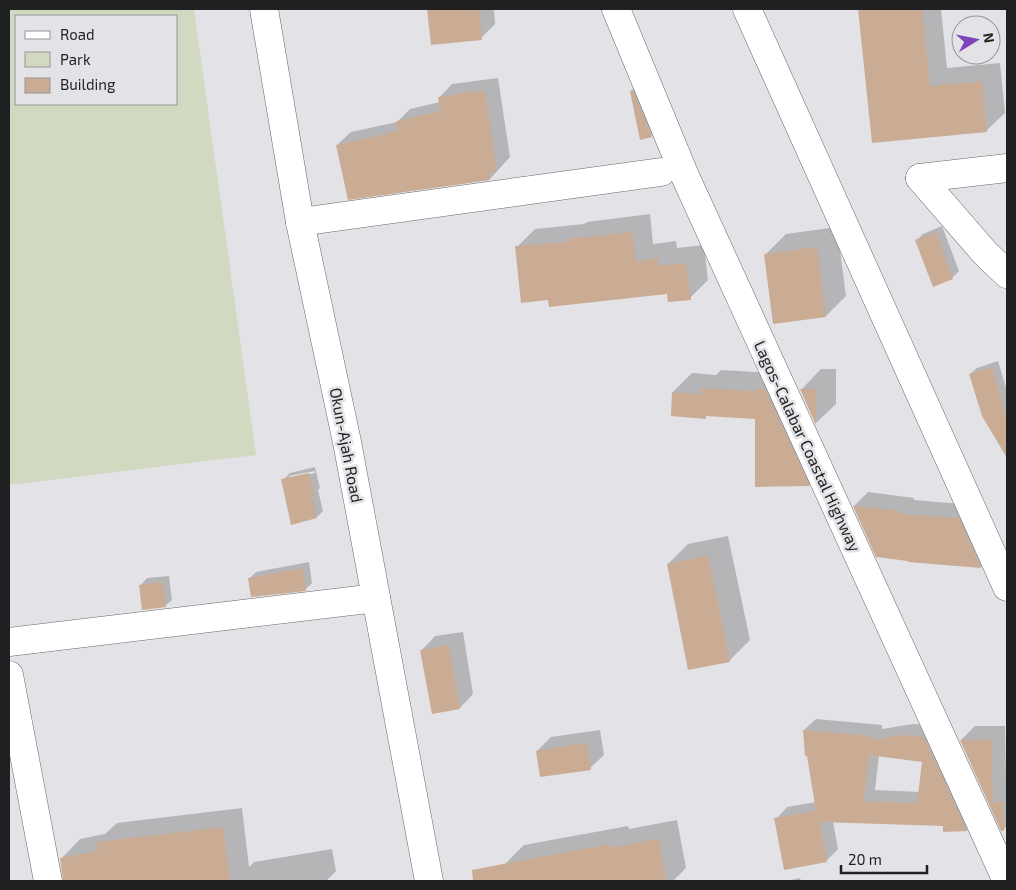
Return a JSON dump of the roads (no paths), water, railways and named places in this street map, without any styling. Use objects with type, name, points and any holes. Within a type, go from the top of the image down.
[{"type":"main road","name":"Okun-Ajah Road","points":[[264,9],[300,222],[347,442],[429,881]]},
{"type":"main road","name":"Lagos-Calabar Coastal Highway","points":[[616,9],[685,176],[1007,881]]},
{"type":"main road","points":[[746,9],[1007,587]]},
{"type":"main road","points":[[1007,168],[920,178],[985,253],[1007,274]]},
{"type":"main road","points":[[300,222],[660,172]]},
{"type":"main road","points":[[9,642],[376,598]]},
{"type":"main road","points":[[9,674],[48,881]]}]
